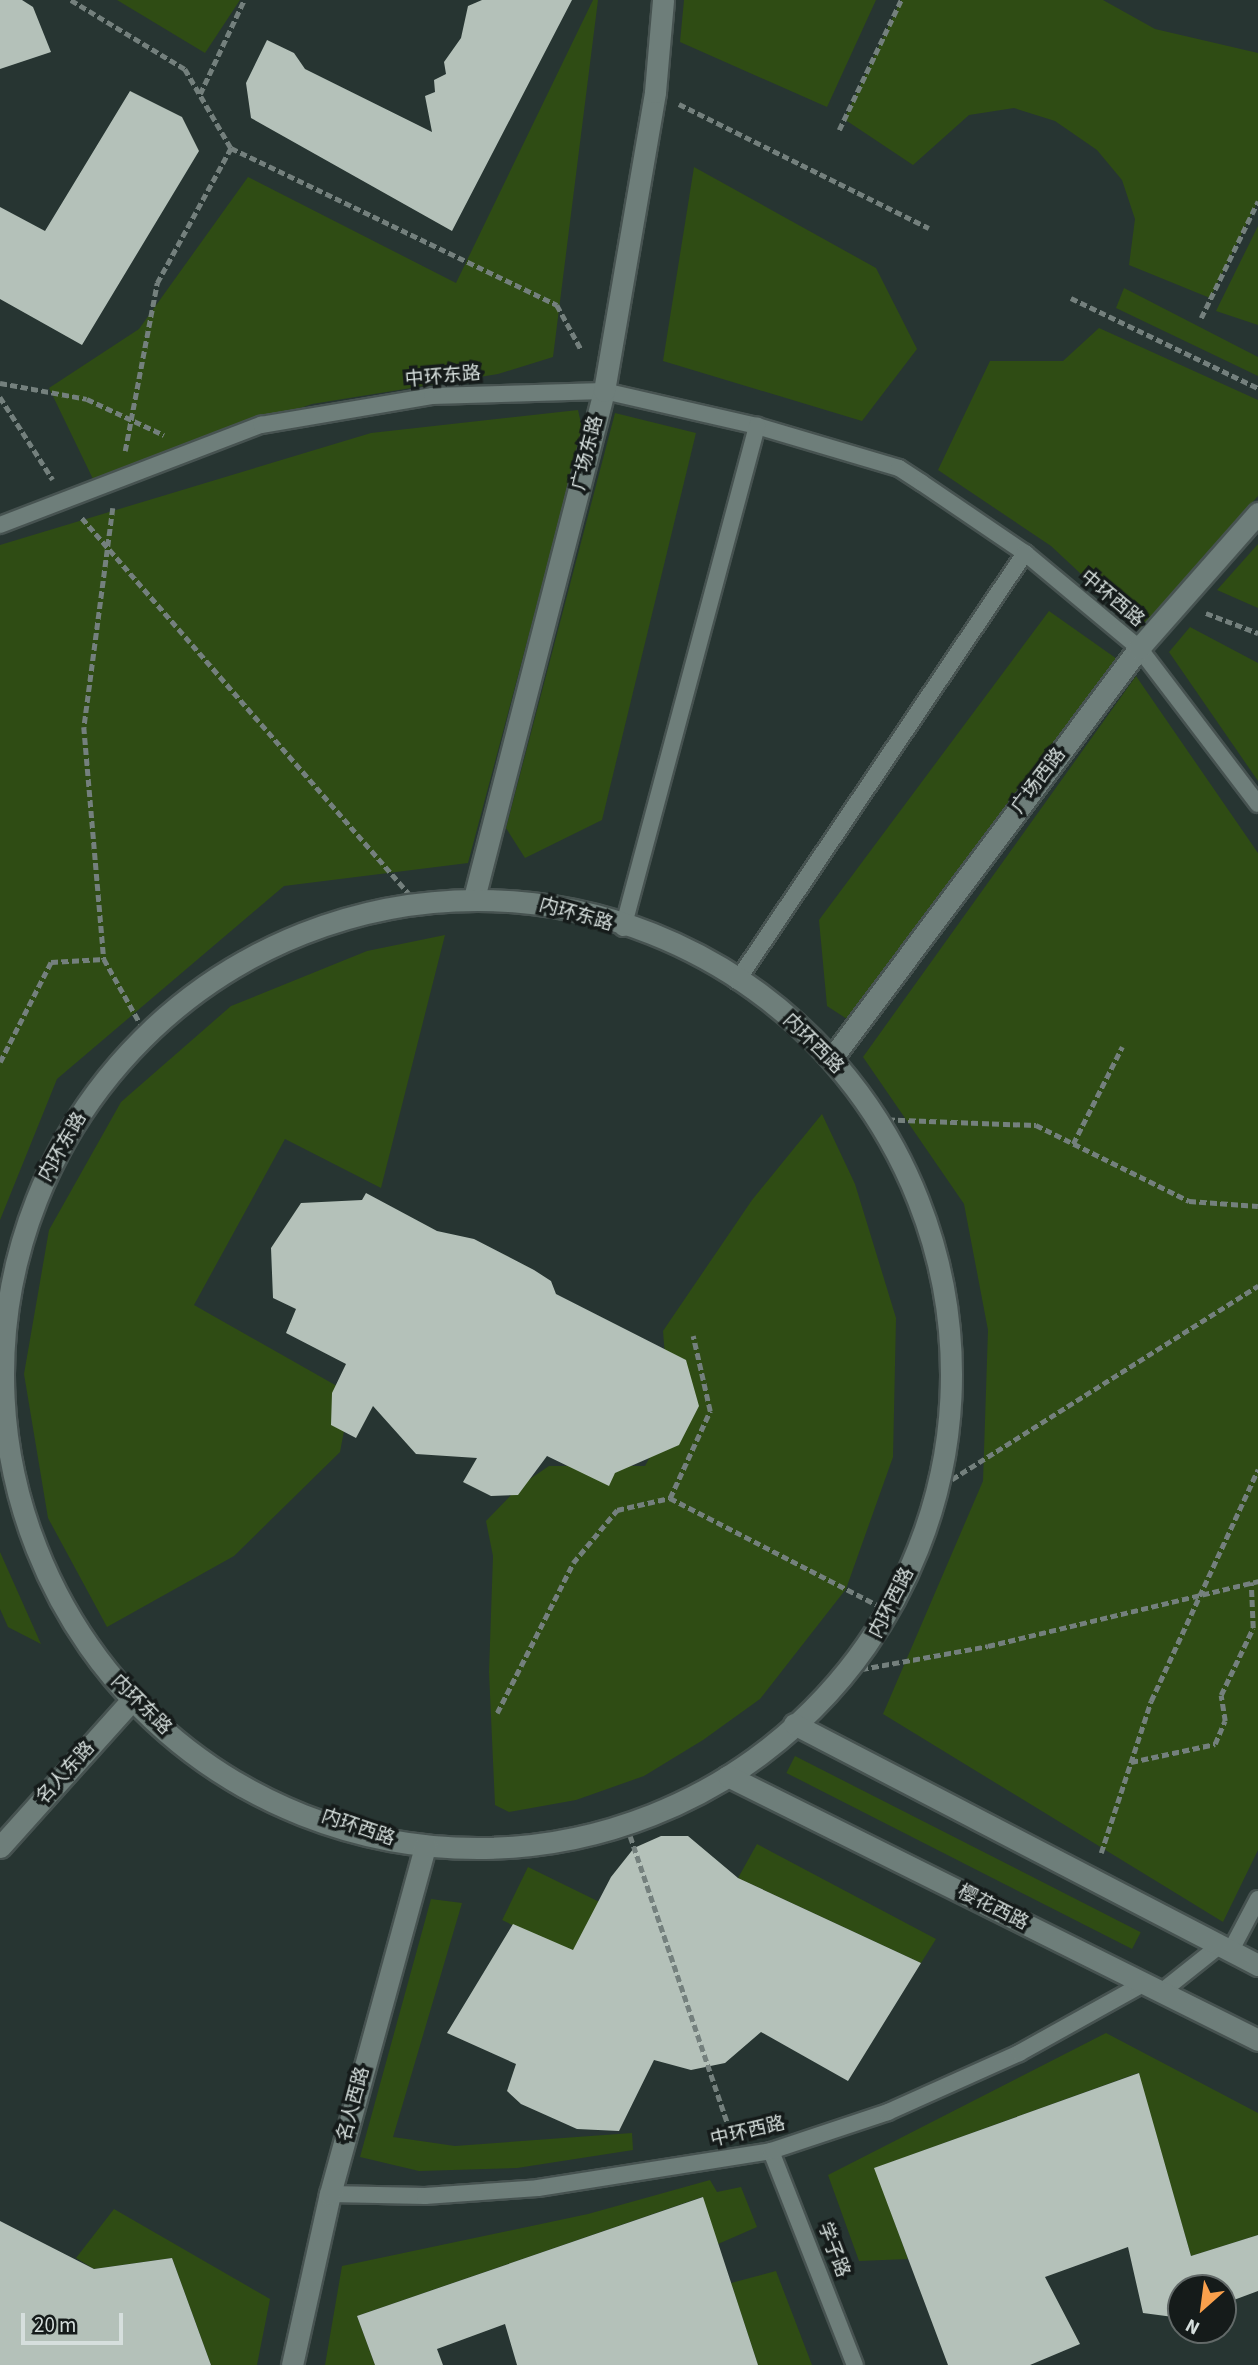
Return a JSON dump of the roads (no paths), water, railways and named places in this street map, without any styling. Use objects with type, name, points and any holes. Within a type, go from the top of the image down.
[{"type":"street","name":"广场东路","points":[[474,898],[604,391],[655,92],[663,0]]},
{"type":"street","name":"广场西路","points":[[832,1058],[1139,648],[1258,513]]},
{"type":"street","name":"内环东路","points":[[253,1788],[174,1739],[132,1700],[76,1633],[44,1573],[2,1441],[1,1355],[12,1278],[49,1164],[95,1092],[145,1032],[206,984],[271,945],[344,919],[417,903],[474,898],[570,909],[623,928],[707,965]]},
{"type":"street","name":"内环西路","points":[[253,1788],[388,1842],[494,1852],[576,1841],[659,1816],[728,1776],[794,1724],[851,1671],[891,1612],[943,1485],[953,1333],[915,1186],[877,1119],[832,1058],[788,1016],[737,981],[707,965]]},
{"type":"street","name":"名人东路","points":[[0,1847],[132,1700]]},
{"type":"street","points":[[794,1724],[1258,1965]]},
{"type":"street","name":"樱花西路","points":[[728,1776],[1258,2040]]},
{"type":"street","name":"名人西路","points":[[292,2365],[330,2194],[425,1846]]},
{"type":"lane","name":"中环东路","points":[[0,525],[261,425],[432,396],[604,391],[757,426],[899,468]]},
{"type":"lane","points":[[623,928],[757,426]]},
{"type":"lane","name":"中环西路","points":[[899,468],[1025,553],[1139,648],[1258,804]]},
{"type":"lane","points":[[737,981],[1025,553]]},
{"type":"lane","name":"中环西路","points":[[330,2194],[482,2193],[739,2158],[772,2151],[888,2112],[1152,1989],[1225,1949],[1258,1899]]},
{"type":"lane","name":"学子路","points":[[772,2151],[855,2365]]}]
